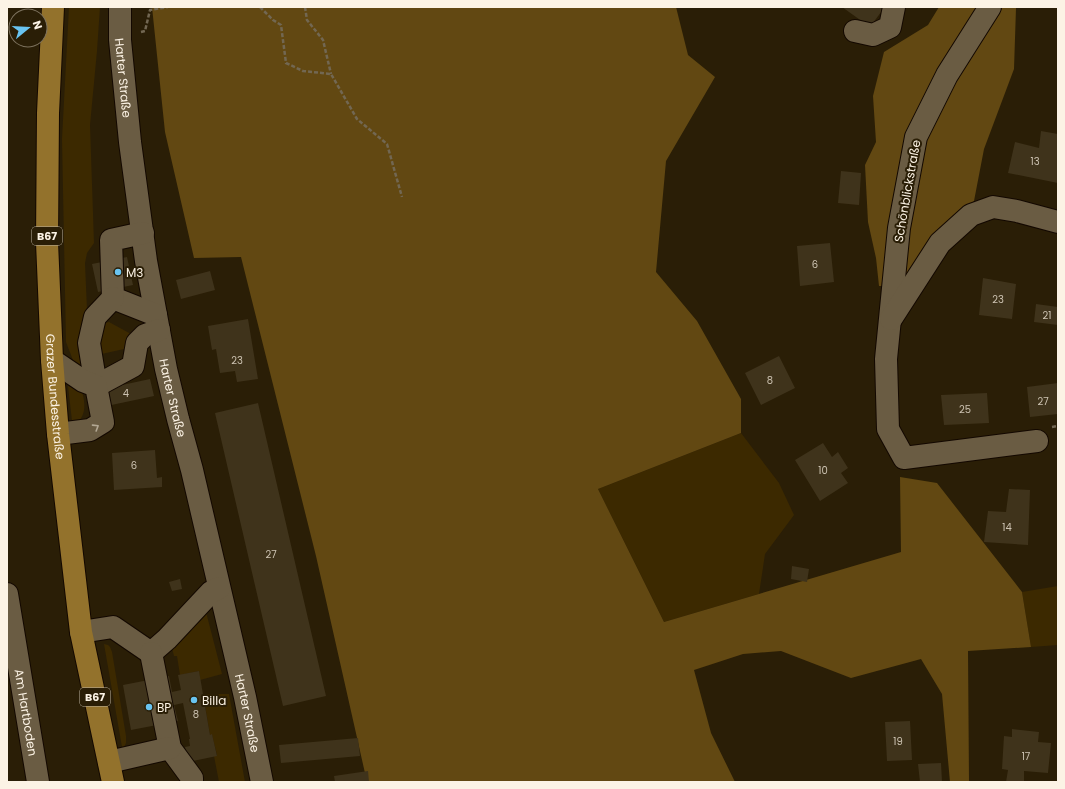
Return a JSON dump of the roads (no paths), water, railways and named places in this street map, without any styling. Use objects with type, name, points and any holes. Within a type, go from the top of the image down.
[{"type":"main road","name":"Grazer Bundesstraße","points":[[52,7],[48,113],[47,234],[52,360],[58,434],[81,632],[111,772]]},
{"type":"street","name":"Harter Straße","points":[[120,7],[120,40],[130,142],[146,261],[166,369],[220,588],[251,722],[262,782]]},
{"type":"street","points":[[855,32],[873,35],[890,27],[894,7]]},
{"type":"street","name":"Schönblickstraße","points":[[990,7],[947,75],[916,137],[899,228],[886,359],[888,429],[904,458],[1037,441]]},
{"type":"street","name":"Schönblickstraße","points":[[890,321],[940,243],[971,215],[993,207],[1058,222]]},
{"type":"street","points":[[58,434],[90,430],[103,422],[89,343],[95,317],[113,298],[111,240],[143,233]]},
{"type":"street","points":[[52,360],[83,381],[96,386],[133,366],[137,343],[158,323],[113,298]]},
{"type":"street","points":[[151,653],[167,639],[211,592],[220,588]]},
{"type":"street","name":"Am Hartboden","points":[[7,594],[38,782]]},
{"type":"street","points":[[81,632],[113,627],[151,653],[170,748],[192,778],[192,782]]},
{"type":"street","points":[[111,772],[170,748]]},
{"type":"place","name":"M3","points":[[118,272]]},
{"type":"place","name":"Billa","points":[[194,700]]},
{"type":"place","name":"BP","points":[[149,707]]}]
